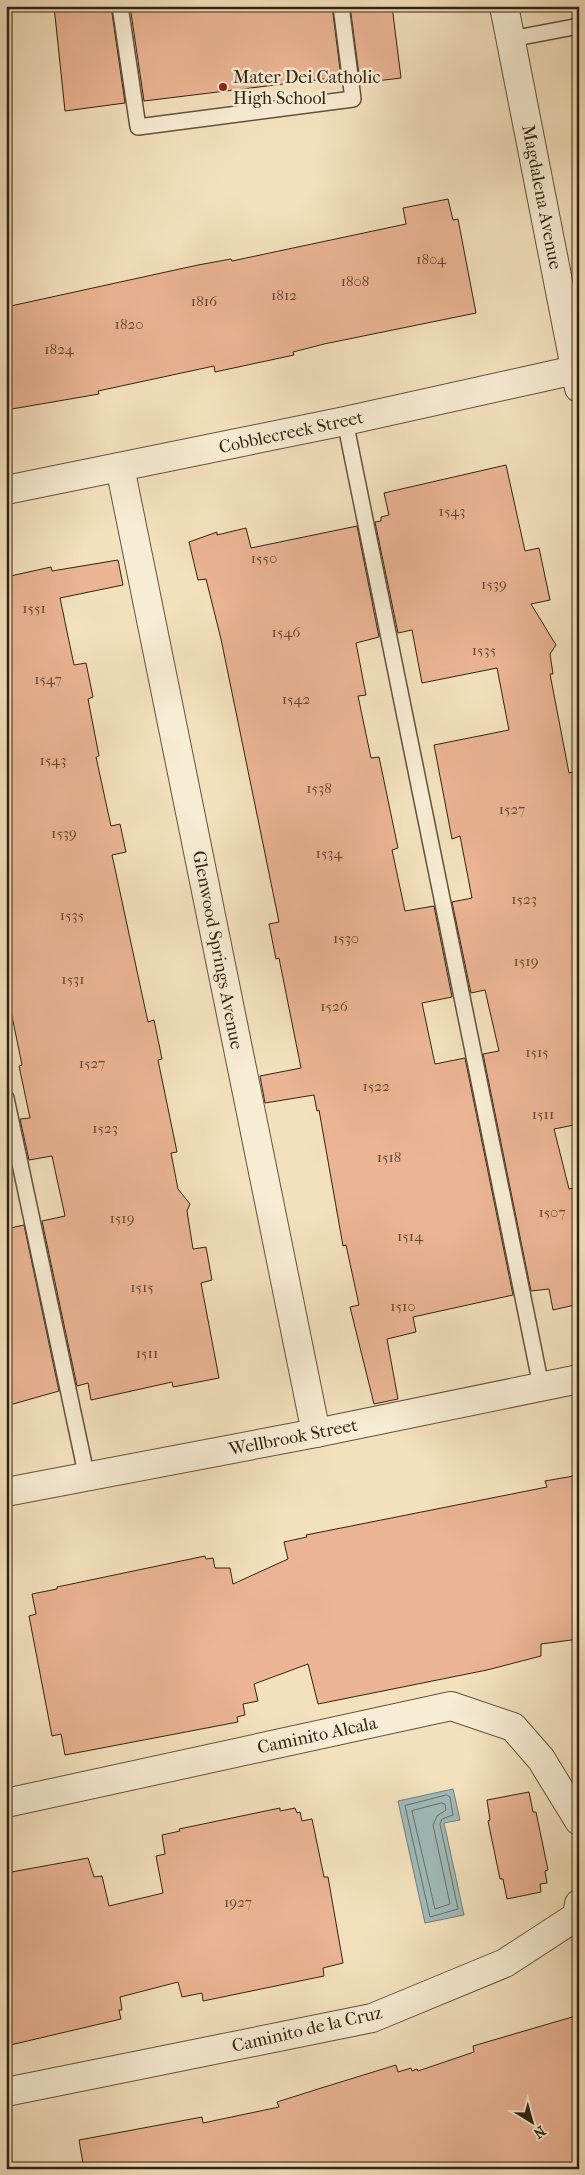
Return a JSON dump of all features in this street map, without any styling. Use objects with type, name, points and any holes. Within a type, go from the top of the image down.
[{"type":"street","name":"Magdalena Avenue","points":[[504,6],[577,379]]},
{"type":"street","name":"Cobblecreek Street","points":[[6,490],[346,421],[577,379]]},
{"type":"street","name":"Glenwood Springs Avenue","points":[[120,467],[316,1433]]},
{"type":"street","name":"Wellbrook Street","points":[[6,1492],[88,1478],[579,1379]]},
{"type":"street","name":"Caminito Alcala","points":[[6,1803],[451,1706],[513,1727],[541,1759],[579,1822]]},
{"type":"street","name":"Caminito de la Cruz","points":[[6,2092],[372,2018],[505,1964],[577,1916],[579,1904]]},
{"type":"lane","points":[[120,6],[138,127],[353,99],[341,6]]},
{"type":"lane","points":[[511,39],[579,26]]},
{"type":"lane","points":[[346,421],[541,1386]]},
{"type":"lane","points":[[6,1098],[88,1478]]},
{"type":"water","points":[[453,1789],[460,1820],[444,1823],[464,1915],[425,1923],[398,1801]]},
{"type":"building","points":[[54,6],[111,6],[125,103],[65,111]]},
{"type":"building","points":[[130,6],[332,6],[341,77],[144,101]]},
{"type":"building","points":[[350,6],[392,6],[401,78],[368,82],[367,74],[359,75]]},
{"type":"building","points":[[448,199],[453,220],[458,219],[476,313],[324,344],[293,352],[294,355],[215,372],[214,366],[98,391],[99,394],[6,410],[6,307],[198,265],[231,259],[232,261],[406,224],[403,208]]},
{"type":"building","points":[[506,465],[525,551],[539,548],[550,600],[531,604],[556,645],[550,654],[553,674],[550,674],[569,773],[573,772],[579,799],[579,1124],[554,1129],[569,1189],[579,1187],[579,1304],[553,1310],[549,1289],[531,1291],[483,1054],[499,1051],[485,990],[471,993],[452,902],[472,898],[460,836],[452,839],[434,745],[509,730],[497,668],[422,683],[412,630],[398,633],[375,522],[381,521],[381,517],[389,515],[384,493]]},
{"type":"building","points":[[357,526],[379,637],[356,643],[366,695],[358,696],[371,758],[379,757],[398,848],[392,850],[405,911],[434,906],[452,997],[422,1003],[435,1064],[465,1058],[513,1295],[413,1317],[416,1332],[387,1339],[398,1399],[374,1404],[350,1307],[359,1305],[346,1245],[343,1246],[319,1110],[317,1111],[314,1095],[265,1103],[260,1076],[301,1068],[279,958],[276,959],[269,924],[279,922],[221,639],[206,579],[198,580],[189,542],[217,532],[217,535],[246,528],[251,548]]},
{"type":"building","points":[[118,560],[123,585],[60,598],[74,665],[86,663],[93,697],[88,699],[99,756],[96,757],[111,826],[120,824],[126,852],[112,855],[148,1022],[154,1020],[162,1059],[158,1060],[177,1152],[171,1153],[178,1189],[190,1204],[187,1211],[193,1249],[206,1247],[212,1280],[201,1283],[219,1378],[173,1387],[172,1382],[91,1400],[88,1383],[77,1386],[42,1221],[65,1216],[52,1156],[29,1160],[20,1119],[30,1118],[19,1066],[22,1065],[6,987],[6,577],[51,567],[52,571]]},
{"type":"building","points":[[24,1225],[59,1391],[6,1406],[6,1229]]},
{"type":"building","points":[[579,1475],[579,1639],[541,1644],[541,1656],[487,1670],[318,1704],[308,1664],[254,1684],[258,1701],[243,1704],[245,1715],[237,1717],[238,1722],[65,1755],[61,1734],[52,1736],[29,1616],[36,1614],[32,1594],[205,1556],[206,1559],[213,1558],[215,1568],[230,1568],[233,1584],[288,1559],[284,1542],[307,1537],[306,1535],[547,1487],[545,1481]]},
{"type":"building","points":[[529,1792],[533,1812],[536,1812],[548,1870],[545,1871],[547,1883],[540,1884],[541,1892],[507,1899],[503,1879],[500,1879],[488,1821],[490,1820],[487,1800]]},
{"type":"building","points":[[280,1808],[280,1811],[295,1808],[297,1813],[300,1812],[302,1821],[312,1819],[324,1877],[328,1877],[343,1963],[323,1968],[324,1976],[203,2001],[202,1993],[182,1997],[178,1982],[120,1997],[122,2010],[119,2010],[121,2019],[6,2046],[6,1873],[88,1858],[94,1877],[102,1876],[109,1906],[163,1893],[156,1856],[165,1854],[162,1835],[180,1831],[179,1829]]},
{"type":"building","points":[[579,2015],[579,2169],[84,2169],[79,2140],[202,2117],[203,2123],[279,2107],[277,2102],[396,2065],[398,2072],[411,2068],[412,2071],[417,2069],[418,2071],[474,2052],[473,2046]]},
{"type":"place","name":"Mater Dei Catholic High School","points":[[223,87]]}]
